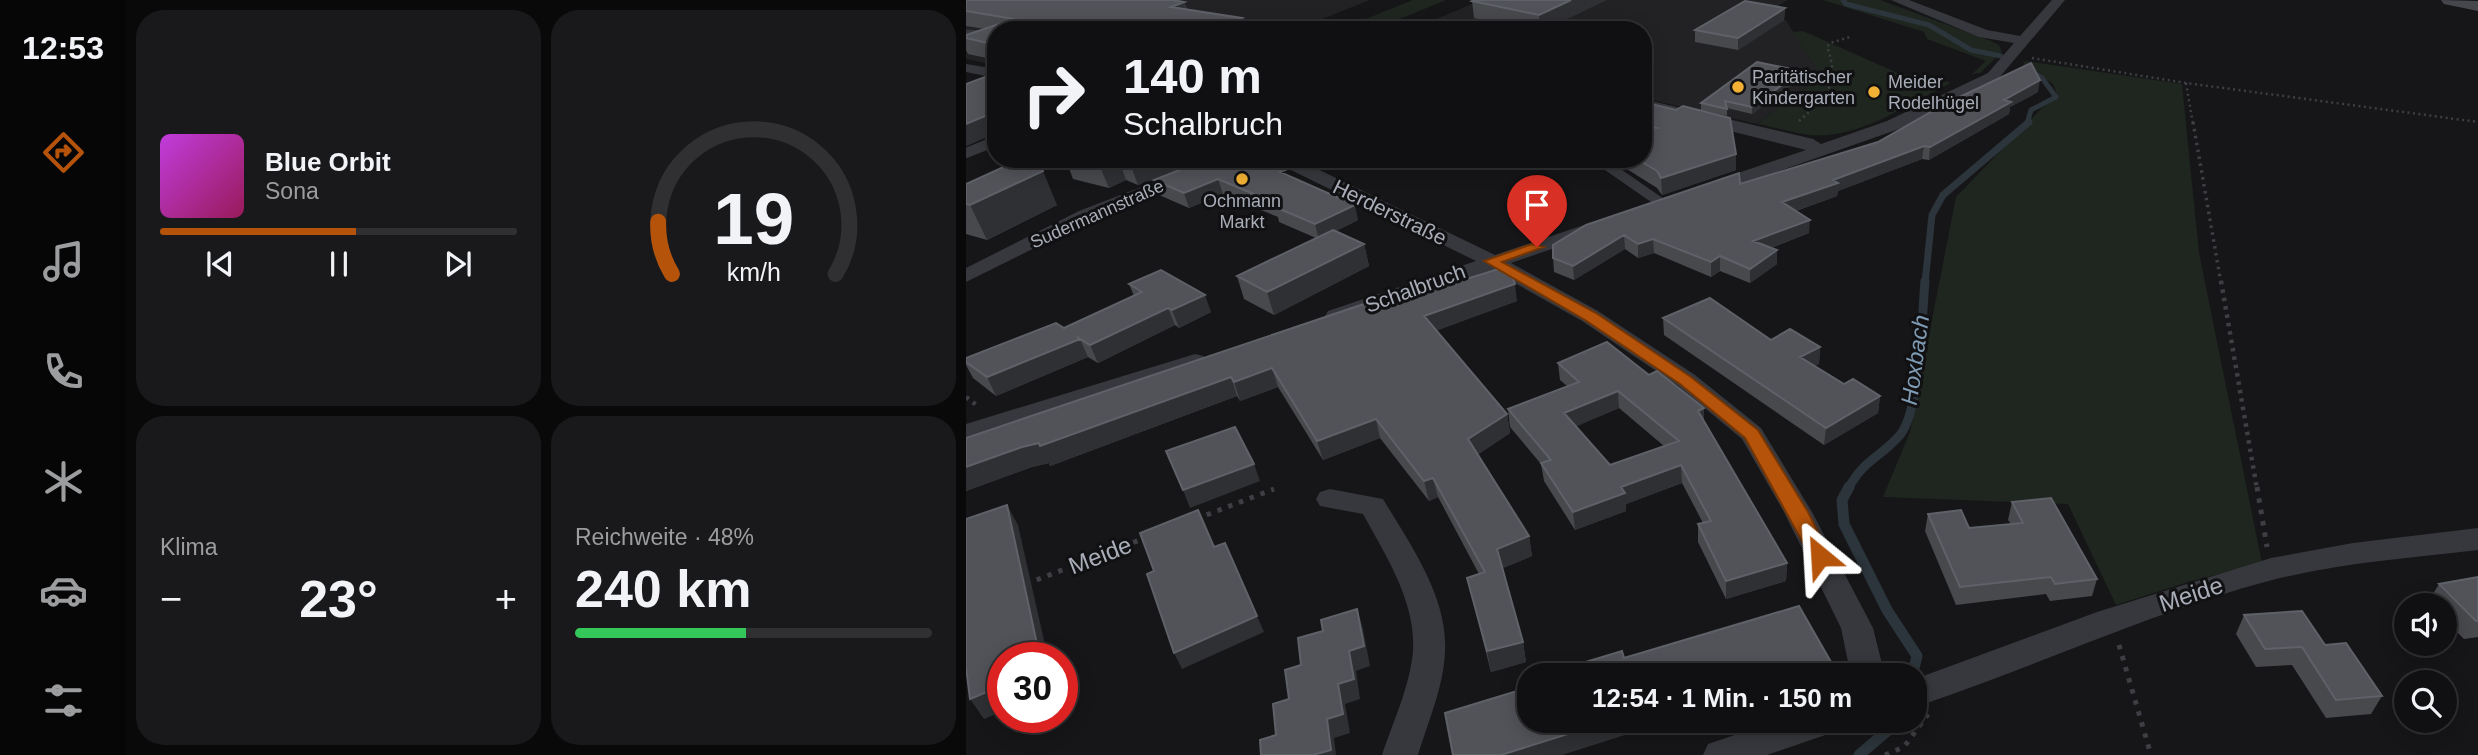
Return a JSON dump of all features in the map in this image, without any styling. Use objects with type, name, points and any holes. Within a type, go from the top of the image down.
[{"type":"main road","points":[[2450,0],[2478,6]]},
{"type":"street","points":[[1897,0],[1984,34],[2018,39]]},
{"type":"street","points":[[1639,213],[1822,152],[1893,125],[1993,76],[2014,55],[2018,39],[2059,0]]},
{"type":"street","points":[[966,68],[987,72]]},
{"type":"street","points":[[1652,106],[1807,143],[1822,152]]},
{"type":"street","name":"Sudermannstraße","points":[[966,276],[1076,219],[1208,168]]},
{"type":"street","name":"Herderstraße","points":[[1307,168],[1491,261],[1590,316],[1686,380],[1752,434],[1798,512],[1857,628],[1865,663]]},
{"type":"street","name":"Schalbruch","points":[[1312,324],[1614,221]]},
{"type":"street","points":[[966,433],[1221,353]]},
{"type":"street","points":[[1330,499],[1373,506],[1408,570],[1423,612],[1429,650],[1400,755]]},
{"type":"street","name":"Meide","points":[[1928,685],[2108,621],[2270,569],[2353,554],[2478,539]]},
{"type":"street","points":[[1721,755],[1786,733]]},
{"type":"lane","points":[[966,33],[987,34]]},
{"type":"lane","points":[[966,153],[987,145]]},
{"type":"lane","points":[[1614,168],[1677,200]]},
{"type":"path","points":[[1799,121],[1830,93],[1833,81],[1831,55],[1827,47],[1830,43],[1850,37]]},
{"type":"path","points":[[2014,55],[2186,83],[2478,122]]},
{"type":"path","points":[[2186,83],[2270,569]]},
{"type":"path","points":[[1183,524],[1274,489]]},
{"type":"path","name":"Meide","points":[[1017,587],[1157,533]]},
{"type":"path","points":[[2108,621],[2118,640],[2151,755]]},
{"type":"path","points":[[1885,755],[1904,747],[1925,721],[1928,685]]},
{"type":"shaded area","points":[[1034,0],[1370,0],[1317,21],[987,21],[987,63],[966,59],[966,20]]},
{"type":"shaded area","points":[[1413,0],[1446,0],[1395,21],[1360,21]]},
{"type":"shaded area","points":[[1481,0],[1788,0],[1761,16],[1786,20],[1821,76],[1757,124],[1652,100],[1652,21],[1432,21]]},
{"type":"shaded area","points":[[1823,0],[1880,0],[1991,41],[1999,45],[2002,52],[1980,73],[1972,74],[1986,61],[1927,39],[1924,32]]},
{"type":"shaded area","points":[[1803,31],[1900,74],[1939,78],[1951,83],[1883,118],[1847,132],[1810,135],[1757,124],[1821,76],[1793,32]]},
{"type":"shaded area","points":[[2025,61],[2182,84],[2199,253],[2262,563],[2188,582],[2116,605],[2068,504],[1883,497],[1910,432],[1956,197],[2042,108],[2058,97],[2053,84],[2023,65]]},
{"type":"building","points":[[966,0],[1173,0],[1184,2],[1171,7],[1242,18],[1235,21],[1008,21],[1014,19],[966,11]]},
{"type":"building","points":[[1571,0],[1539,15],[1472,1]]},
{"type":"building","points":[[1745,1],[1785,8],[1738,38],[1695,30]]},
{"type":"building","points":[[987,28],[987,43],[966,38],[966,35]]},
{"type":"building","points":[[1757,62],[1801,71],[1752,107],[1725,101],[1727,109],[1701,103]]},
{"type":"building","points":[[2031,63],[2040,80],[2004,100],[2011,102],[1930,147],[1924,146],[1833,180],[1838,183],[1782,202],[1810,220],[1753,241],[1777,250],[1750,269],[1720,256],[1711,262],[1653,239],[1638,244],[1624,235],[1573,266],[1553,258],[1553,245],[1586,225],[1739,173],[1740,184],[1878,142],[1945,104]]},
{"type":"building","points":[[987,76],[987,116],[966,124],[966,84]]},
{"type":"building","points":[[1652,104],[1676,110],[1683,106],[1730,118],[1736,154],[1661,178],[1652,168],[1652,129],[1657,128],[1652,127]]},
{"type":"building","points":[[1001,168],[1042,168],[1043,171],[970,205],[966,204],[966,184]]},
{"type":"building","points":[[1184,168],[1280,168],[1285,170],[1280,172],[1355,205],[1315,224],[1275,207],[1280,205],[1218,179],[1184,193],[1154,180]]},
{"type":"building","points":[[1333,230],[1364,244],[1267,292],[1237,276]]},
{"type":"building","points":[[1508,266],[1515,284],[1424,316],[1507,414],[1468,439],[1529,536],[1497,549],[1523,642],[1487,651],[1467,578],[1485,572],[1433,478],[1424,481],[1376,419],[1317,441],[1272,368],[1234,382],[1231,377],[1040,446],[1039,443],[1022,447],[966,467],[966,438],[1364,304],[1366,306],[1440,281],[1444,286]]},
{"type":"building","points":[[1161,270],[1205,295],[1172,310],[1168,308],[1090,345],[1077,337],[1080,339],[987,377],[966,362],[966,358],[1056,323],[1064,328],[1142,292],[1129,284]]},
{"type":"building","points":[[1710,298],[1771,340],[1790,329],[1820,347],[1800,357],[1844,384],[1853,379],[1880,396],[1826,428],[1663,318]]},
{"type":"building","points":[[1607,342],[1649,375],[1657,371],[1704,408],[1698,411],[1787,563],[1726,581],[1698,524],[1711,521],[1681,465],[1621,487],[1625,493],[1573,512],[1541,463],[1551,460],[1508,409],[1579,382],[1558,363]],"holes":[[[1618,391],[1679,441],[1610,465],[1564,413]]]},
{"type":"building","points":[[1235,427],[1254,464],[1183,490],[1166,451]]},
{"type":"building","points":[[2051,498],[2097,579],[2055,584],[2051,577],[1960,587],[1928,514],[1961,510],[1969,528],[2023,523],[2012,502]]},
{"type":"building","points":[[1007,505],[1037,642],[987,642],[987,692],[970,699],[966,667],[966,519]]},
{"type":"building","points":[[1198,510],[1214,547],[1225,543],[1257,616],[1174,653],[1147,574],[1154,571],[1140,533]]},
{"type":"building","points":[[2478,577],[2478,621],[2457,602],[2457,593],[2448,593],[2439,584]]},
{"type":"building","points":[[1799,606],[1831,662],[1582,663],[1622,651],[1624,658]]},
{"type":"building","points":[[1357,609],[1364,646],[1349,651],[1354,679],[1338,684],[1343,714],[1327,719],[1331,750],[1313,755],[1261,755],[1260,740],[1276,735],[1273,704],[1289,699],[1285,670],[1301,665],[1298,638],[1323,631],[1321,620]]},
{"type":"building","points":[[2302,611],[2325,645],[2346,643],[2382,696],[2336,700],[2302,647],[2265,649],[2244,615]]},
{"type":"building","points":[[1517,691],[1517,733],[1571,733],[1501,755],[1453,755],[1445,713]]},
{"type":"waterway","name":"Hoxbach","points":[[1843,0],[1846,4],[1929,25],[1971,50],[2001,56]]},
{"type":"waterway","name":"Hoxbach","points":[[2027,124],[2031,110],[2056,97],[2042,78],[2029,70]]},
{"type":"waterway","name":"Hoxbach","points":[[1925,283],[1932,215],[1943,195],[2027,124]]},
{"type":"waterway","name":"Hoxbach","points":[[1848,489],[1860,471],[1893,443],[1907,423],[1919,362],[1925,281]]},
{"type":"waterway","name":"Hoxbach","points":[[1849,487],[1842,500],[1844,524],[1887,610],[1917,656],[1915,663]]},
{"type":"waterway","name":"Hoxbach","points":[[1859,755],[1885,733]]},
{"type":"place","name":"Paritätischer Kindergarten","points":[[1738,87]]},
{"type":"place","name":"Meider Rodelhügel","points":[[1874,92]]},
{"type":"place","name":"Ochmann Markt","points":[[1242,179]]},
{"type":"route","points":[[1537,247],[1491,261],[1590,316],[1686,380],[1752,434],[1798,512],[1820,556]]}]
